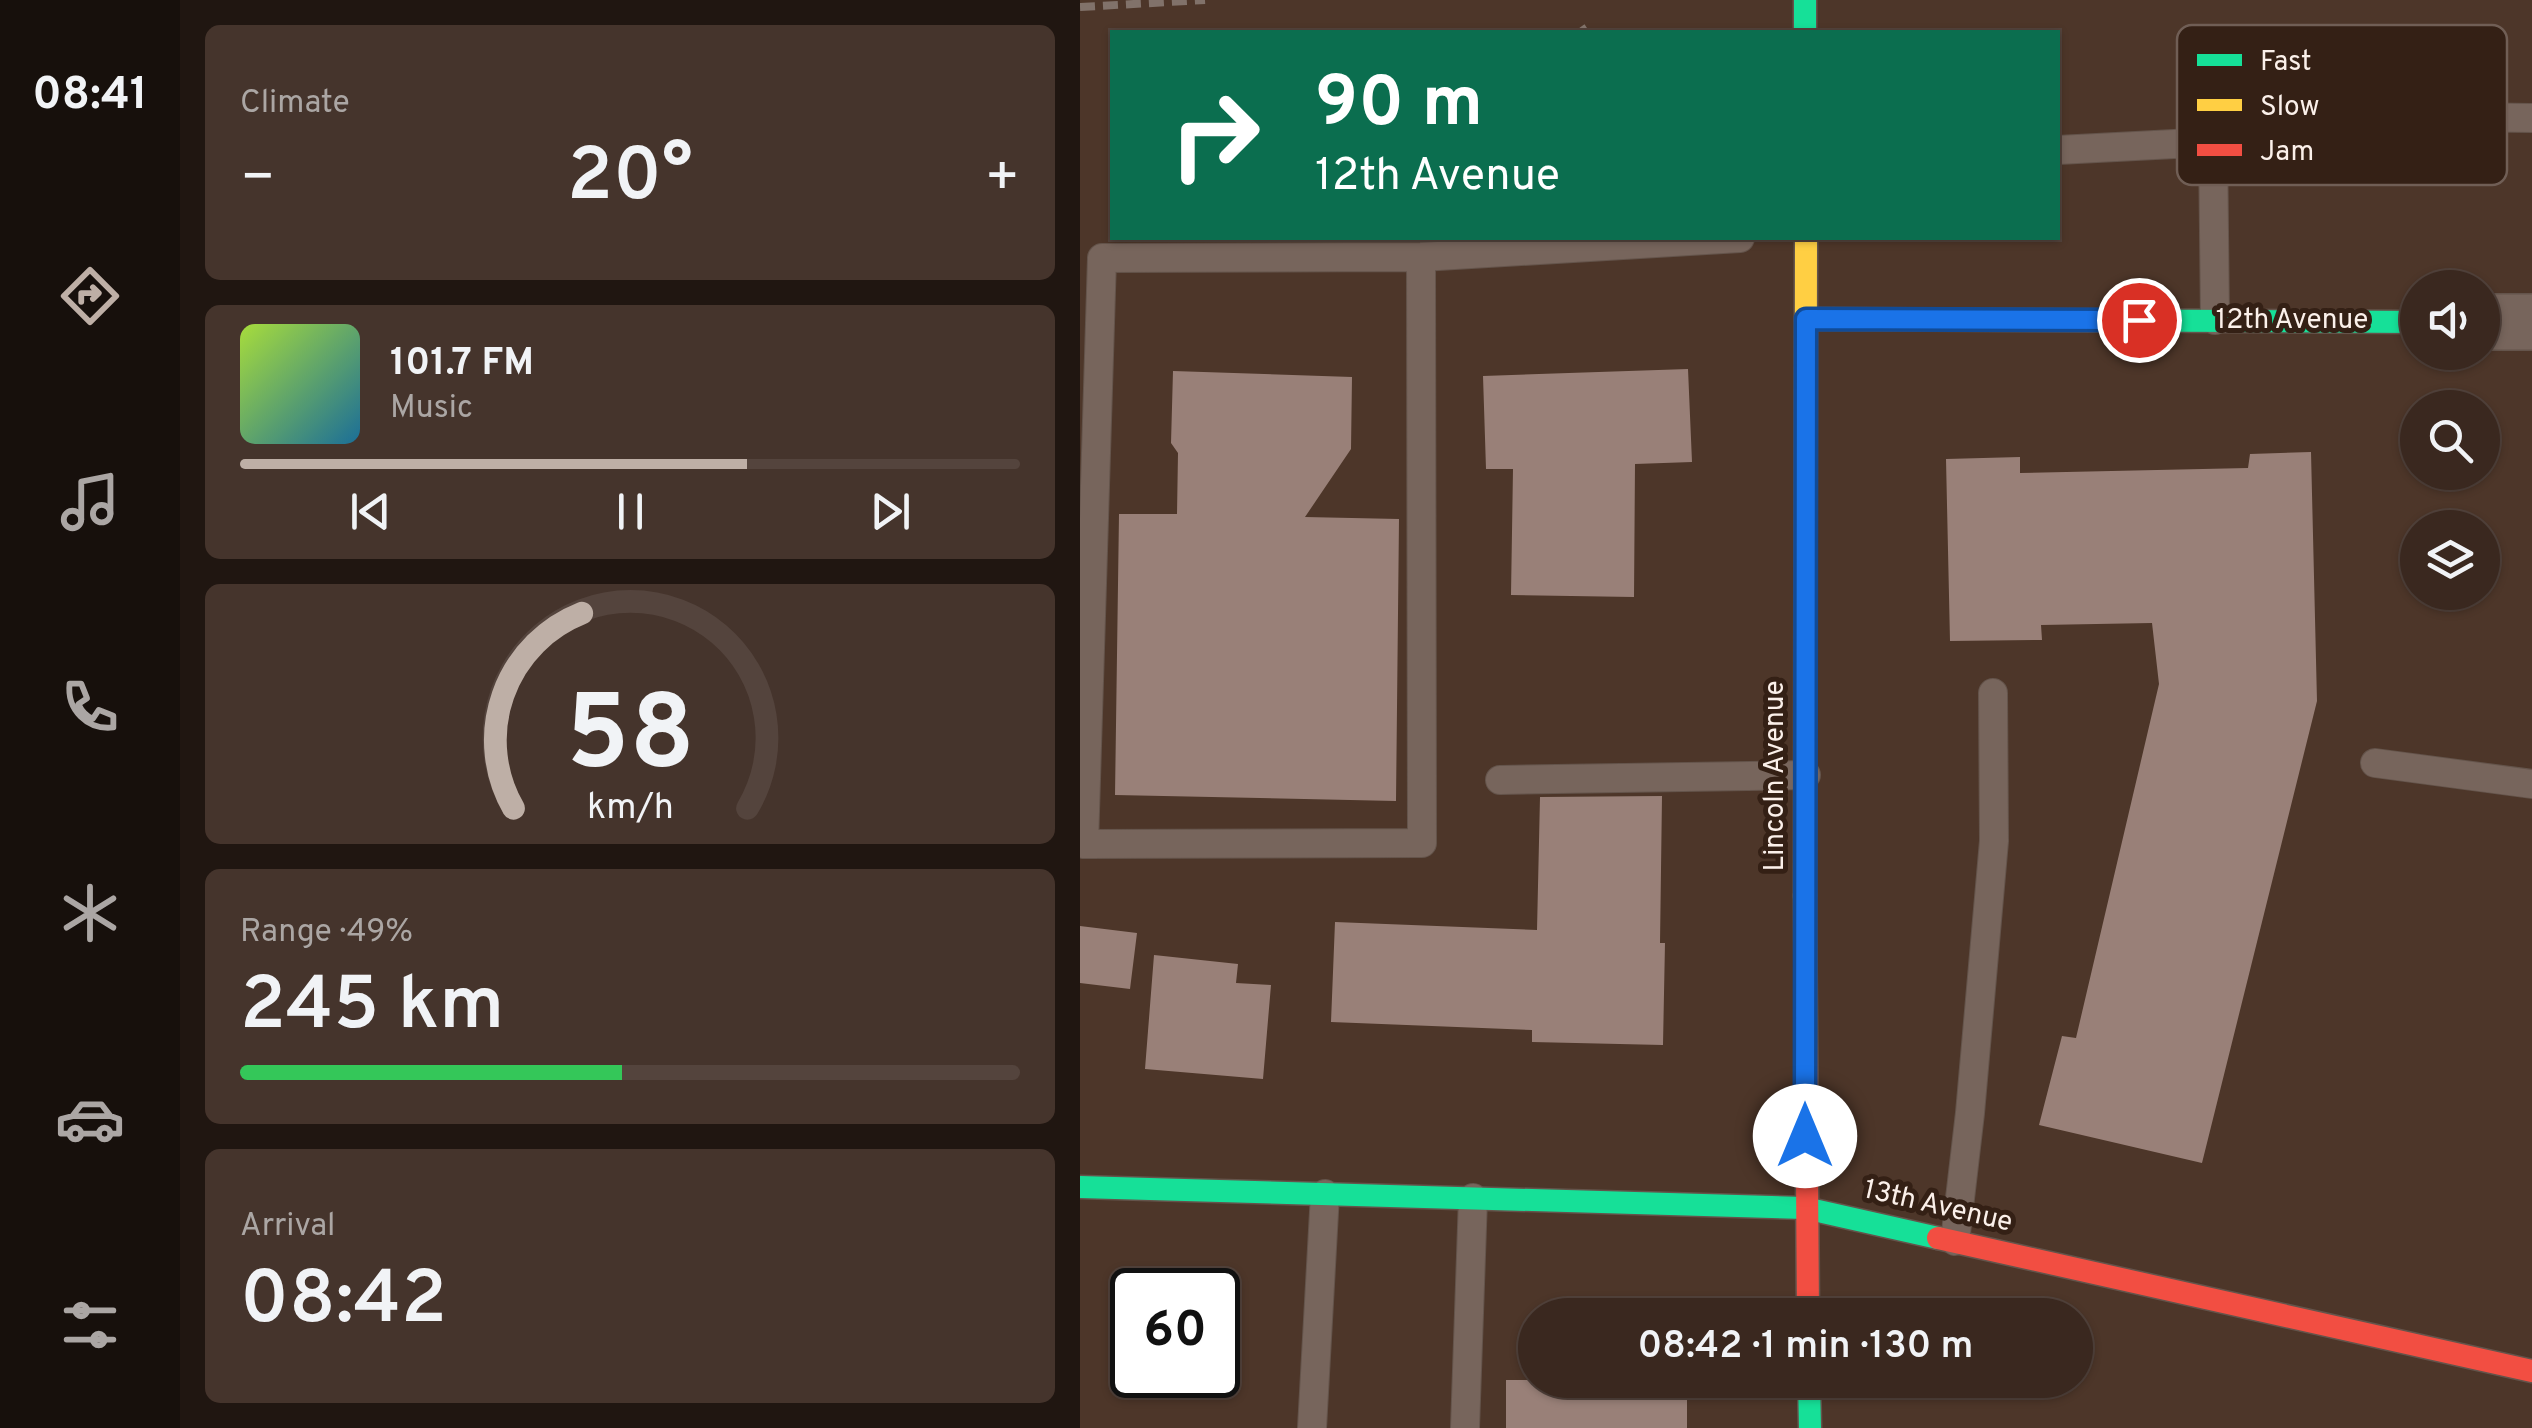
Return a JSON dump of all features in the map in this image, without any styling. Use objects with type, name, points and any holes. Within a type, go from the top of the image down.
[{"type":"street","points":[[1805,0],[1805,30]]},
{"type":"street","name":"Lincoln Avenue","points":[[1806,240],[1804,1208],[1807,1298]]},
{"type":"street","name":"12th Avenue","points":[[1806,319],[2400,322]]},
{"type":"street","points":[[2500,322],[2532,322]]},
{"type":"street","name":"13th Avenue","points":[[1080,1187],[1804,1208],[2532,1372]]},
{"type":"street","points":[[1809,1398],[1810,1428]]},
{"type":"lane","points":[[2507,118],[2532,118]]},
{"type":"lane","points":[[2060,150],[2177,144]]},
{"type":"lane","points":[[2213,185],[2215,320]]},
{"type":"lane","points":[[1420,257],[1422,843],[1084,844],[1087,512],[1102,258],[1420,257],[1706,240]]},
{"type":"lane","points":[[1955,1241],[1978,1037],[1994,841],[1993,693]]},
{"type":"lane","points":[[2375,763],[2532,784]]},
{"type":"lane","points":[[1500,780],[1806,775]]},
{"type":"lane","points":[[1312,1428],[1325,1194]]},
{"type":"lane","points":[[1465,1428],[1473,1198]]},
{"type":"building","points":[[1688,369],[1692,462],[1635,464],[1634,597],[1511,595],[1513,469],[1486,469],[1483,376]]},
{"type":"building","points":[[1173,371],[1352,377],[1351,449],[1305,517],[1399,519],[1396,801],[1115,795],[1119,514],[1177,514],[1178,453],[1171,443]]},
{"type":"building","points":[[2311,452],[2317,701],[2202,1163],[2039,1125],[2062,1036],[2076,1038],[2159,684],[2152,623],[2041,625],[2042,640],[1950,641],[1946,459],[2020,457],[2020,473],[2248,468],[2250,454]]},
{"type":"building","points":[[1662,796],[1663,1045],[1532,1042],[1532,1030],[1331,1022],[1335,922],[1537,930],[1540,797]]},
{"type":"building","points":[[1080,926],[1137,933],[1130,989],[1080,983]]},
{"type":"building","points":[[1154,955],[1238,964],[1236,983],[1271,985],[1263,1079],[1145,1069]]},
{"type":"building","points":[[1506,1380],[1518,1380],[1518,1398],[1687,1398],[1687,1428],[1506,1428]]},
{"type":"railway","points":[[1080,7],[1205,0]]},
{"type":"traffic: fast","points":[[1805,0],[1805,30]]},
{"type":"traffic: fast","points":[[1806,319],[2400,322]]},
{"type":"traffic: fast","points":[[1080,1187],[1805,1208],[1938,1238]]},
{"type":"traffic: fast","points":[[1809,1398],[1810,1428]]},
{"type":"traffic: slow","points":[[1805,896],[1806,240]]},
{"type":"traffic: jam","points":[[1805,896],[1808,1298]]},
{"type":"traffic: jam","points":[[1938,1238],[2532,1371]]},
{"type":"route","points":[[1805,1136],[1806,319],[2139,320]]}]
